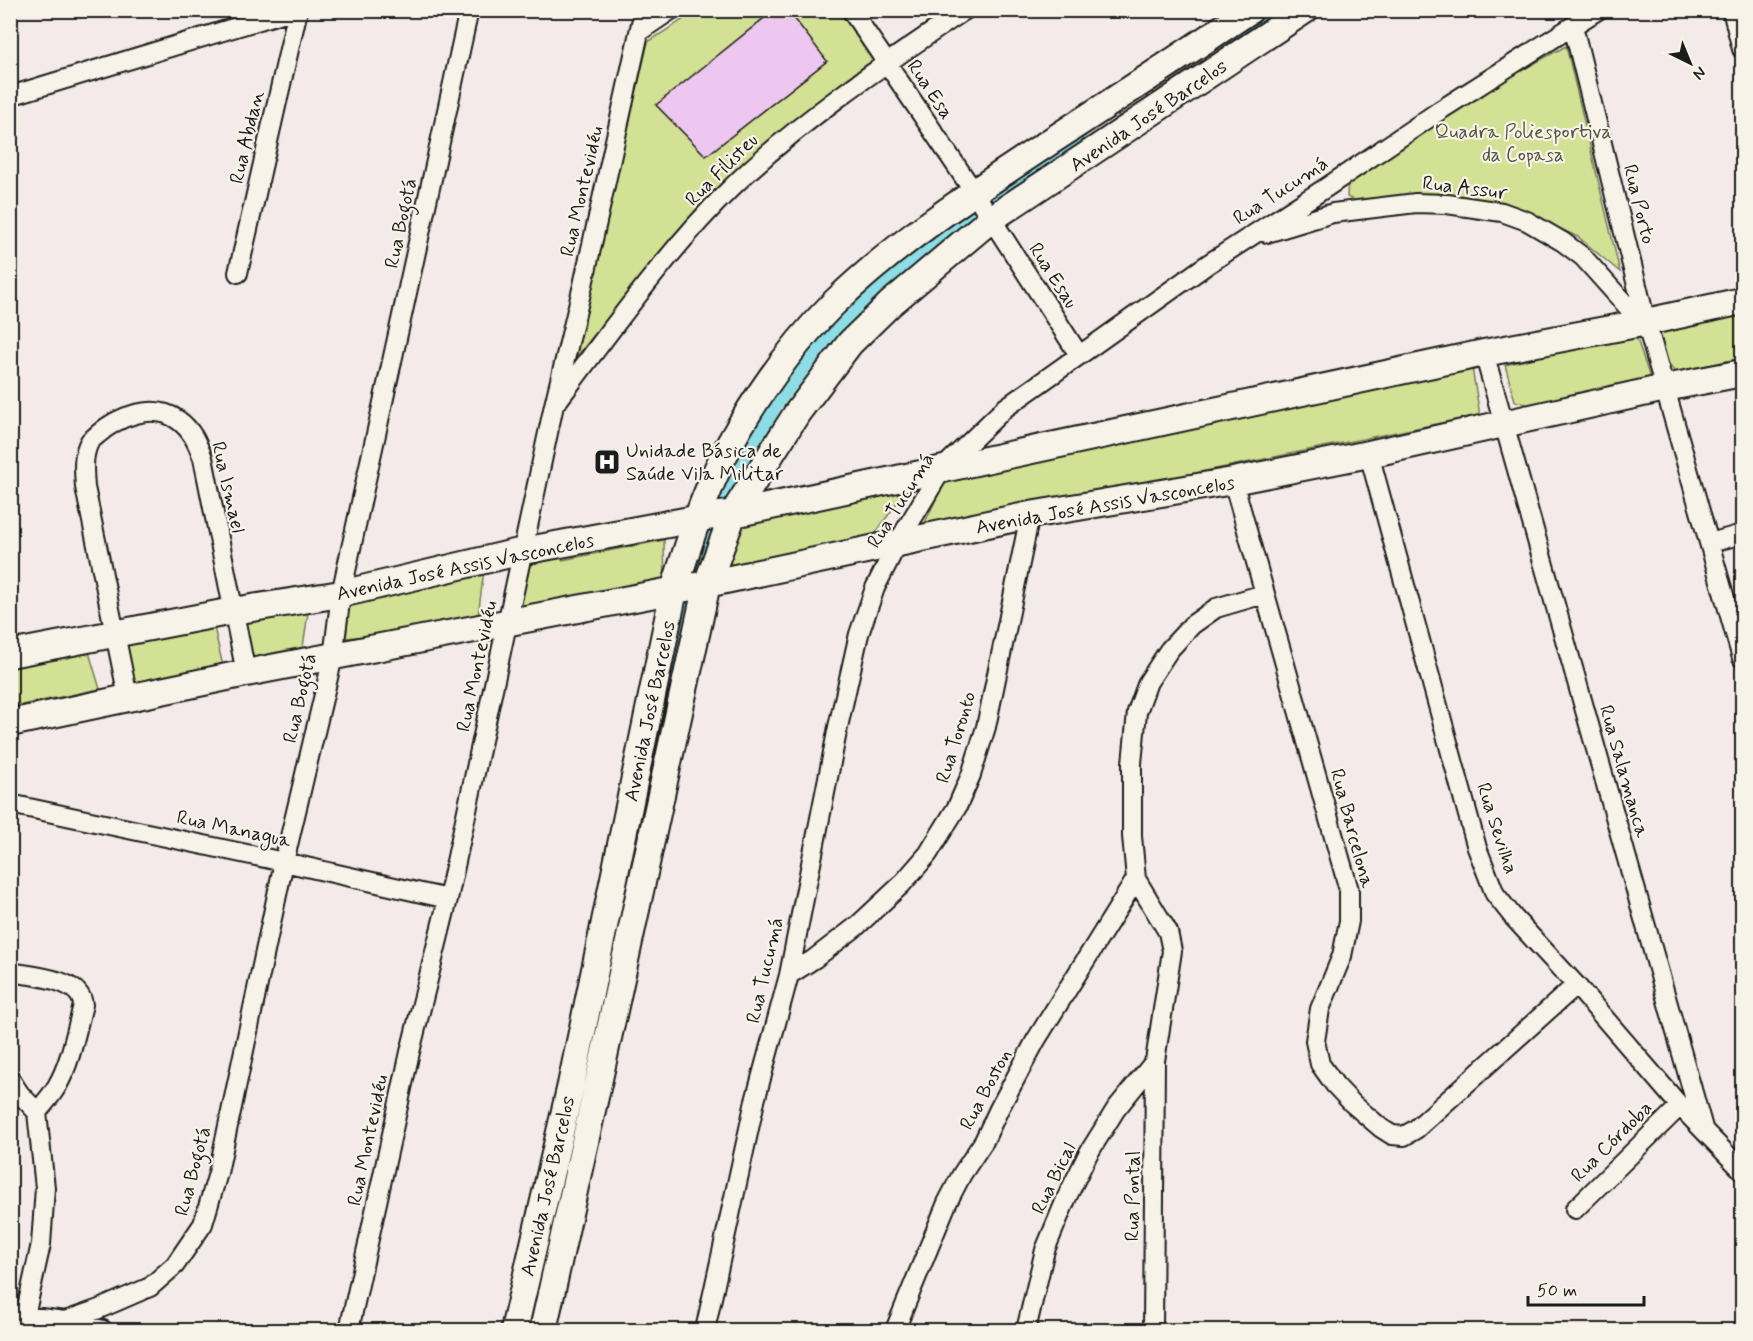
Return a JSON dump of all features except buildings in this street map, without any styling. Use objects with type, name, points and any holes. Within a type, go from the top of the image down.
[{"type":"street","points":[[10,96],[292,10]]},
{"type":"street","name":"Rua Abdan","points":[[238,273],[298,10]]},
{"type":"street","name":"Rua Bogotá","points":[[65,1321],[150,1287],[176,1265],[203,1224],[218,1173],[284,862],[333,657],[341,594],[469,10]]},
{"type":"street","name":"Rua Montevidéu","points":[[349,1330],[410,1052],[448,899],[554,405],[644,10]]},
{"type":"street","points":[[640,31],[671,10]]},
{"type":"street","name":"Rua Esa","points":[[851,10],[983,206]]},
{"type":"street","name":"Rua Filisteu","points":[[554,405],[675,250],[728,191],[778,144],[887,62],[965,10]]},
{"type":"street","name":"Avenida José Barcelos","points":[[543,1330],[606,1050],[692,587],[714,516],[850,343],[983,206],[1250,10]]},
{"type":"street","name":"Avenida José Barcelos","points":[[514,1330],[692,587],[714,516],[720,463],[740,425],[770,381],[832,305],[909,238],[983,206],[1305,10]]},
{"type":"street","name":"Rua Tucumá","points":[[705,1330],[754,1101],[789,975],[838,727],[859,634],[875,588],[897,544],[942,470],[1005,408],[1079,355],[1209,264],[1438,111],[1598,10]]},
{"type":"street","points":[[1732,10],[1743,49]]},
{"type":"street","name":"Rua Porto","points":[[1573,26],[1644,323],[1665,388]]},
{"type":"street","points":[[1327,187],[1333,213]]},
{"type":"street","name":"Rua Assur","points":[[1246,239],[1333,213],[1416,203],[1447,204],[1502,212],[1527,221],[1576,252],[1644,323]]},
{"type":"street","name":"Rua Esau","points":[[983,206],[1079,355]]},
{"type":"street","name":"Avenida José Assis Vasconcelos","points":[[10,654],[232,611],[341,594],[523,551],[910,478],[1484,353],[1743,302]]},
{"type":"street","points":[[1484,353],[1503,424]]},
{"type":"street","name":"Avenida José Assis Vasconcelos","points":[[10,723],[246,673],[692,587],[1030,515],[1233,481],[1369,454],[1665,388],[1743,373]]},
{"type":"street","points":[[1665,388],[1743,658]]},
{"type":"street","name":"Rua Ismael","points":[[115,633],[85,487],[83,465],[90,441],[107,426],[128,415],[156,412],[177,419],[194,435],[203,458],[232,611]]},
{"type":"street","name":"Rua Salamanca","points":[[1503,424],[1703,1129]]},
{"type":"street","name":"Rua Sevilha","points":[[1369,454],[1477,848],[1495,894],[1680,1106],[1743,1170]]},
{"type":"street","name":"Rua Barcelona","points":[[1233,481],[1349,890],[1349,921],[1342,956],[1320,1009],[1315,1041],[1320,1064],[1353,1104],[1381,1128],[1392,1134],[1404,1136],[1416,1129],[1576,985]]},
{"type":"street","name":"Rua Toronto","points":[[789,975],[857,926],[901,885],[928,854],[957,807],[971,775],[986,727],[1030,515]]},
{"type":"street","points":[[1710,543],[1743,534]]},
{"type":"street","points":[[1155,1061],[1172,951],[1168,932],[1136,879],[1132,836],[1132,763],[1137,711],[1148,682],[1169,650],[1192,625],[1216,608],[1264,594]]},
{"type":"street","points":[[232,611],[246,673]]},
{"type":"street","points":[[115,633],[128,697]]},
{"type":"street","name":"Rua Managua","points":[[10,804],[448,899]]},
{"type":"street","name":"Rua Boston","points":[[895,1330],[936,1228],[962,1174],[984,1141],[1036,1040],[1136,879]]},
{"type":"street","points":[[10,972],[55,980],[72,987],[82,999],[83,1005],[76,1033],[64,1071],[57,1086],[37,1112]]},
{"type":"street","name":"Rua Bical","points":[[1026,1330],[1045,1250],[1066,1197],[1088,1154],[1116,1109],[1155,1061]]},
{"type":"street","name":"Rua Pontal","points":[[1153,1330],[1155,1061]]},
{"type":"street","points":[[10,1079],[37,1112],[45,1188],[41,1244],[18,1314],[65,1321],[103,1330]]},
{"type":"street","name":"Rua Córdoba","points":[[1575,1209],[1680,1106]]},
{"type":"green space","points":[[696,11],[839,11],[875,62],[671,241],[573,361],[648,42]]},
{"type":"green space","name":"Quadra Poliesportiva da Copasa","points":[[1566,46],[1620,272],[1578,237],[1504,203],[1449,194],[1362,204],[1347,197],[1348,179],[1442,114]]},
{"type":"green space","points":[[1742,311],[1742,358],[1675,372],[1669,365],[1659,331]]},
{"type":"green space","points":[[1635,333],[1650,378],[1529,405],[1515,401],[1505,365]]},
{"type":"green space","points":[[1472,368],[1480,415],[922,529],[944,482]]},
{"type":"green space","points":[[908,487],[875,534],[725,569],[741,517]]},
{"type":"green space","points":[[664,540],[665,584],[541,602],[518,614],[530,566],[562,547],[562,560]]},
{"type":"green space","points":[[484,570],[478,616],[346,638],[350,597]]},
{"type":"green space","points":[[309,606],[303,647],[249,658],[240,620]]},
{"type":"green space","points":[[213,623],[223,666],[132,684],[121,645]]},
{"type":"green space","points":[[88,649],[100,689],[11,707],[10,667]]},
{"type":"waterway","points":[[1231,36],[1270,10]]},
{"type":"waterway","points":[[670,669],[692,569],[707,527],[769,402],[815,342],[873,287],[940,234],[1074,141]]},
{"type":"place","name":"Unidade Básica de Saúde Vila Militar","points":[[607,462]]}]
